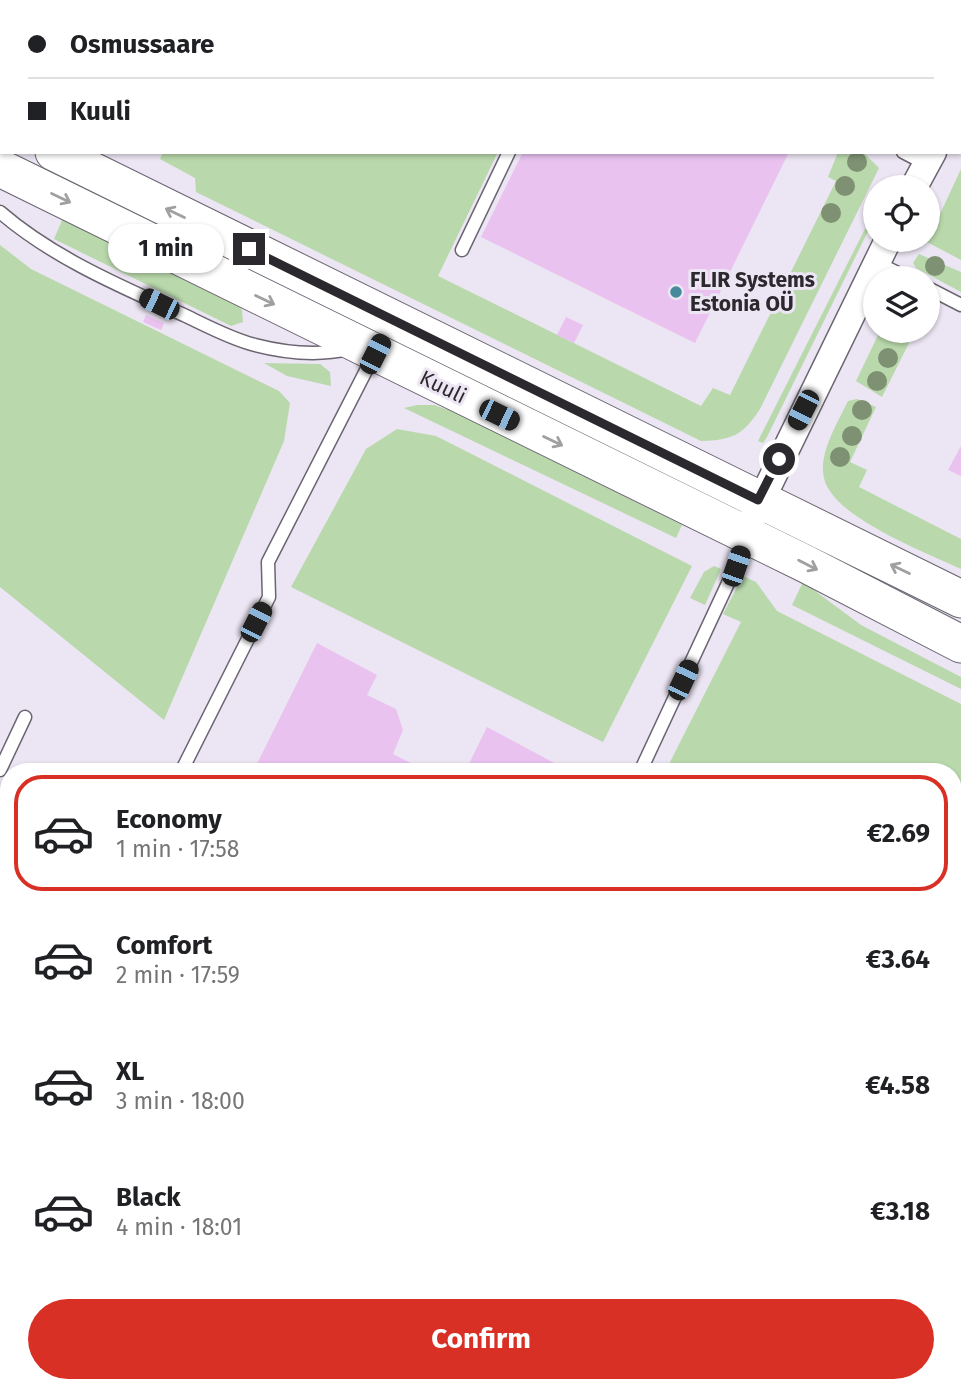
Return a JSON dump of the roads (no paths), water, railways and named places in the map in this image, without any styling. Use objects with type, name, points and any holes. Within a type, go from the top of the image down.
[{"type":"main road","name":"Kuuli","points":[[57,154],[379,339],[747,536],[961,644]]},
{"type":"main road","name":"Kuuli","points":[[0,168],[379,339],[758,500],[961,599]]},
{"type":"street","points":[[917,175],[921,156]]},
{"type":"street","points":[[747,536],[758,500],[882,252]]},
{"type":"lane","points":[[462,250],[508,154]]},
{"type":"lane","points":[[0,212],[41,243],[73,261],[170,309],[253,345],[320,356],[379,339]]},
{"type":"lane","points":[[883,252],[896,266]]},
{"type":"lane","points":[[940,294],[961,305]]},
{"type":"lane","points":[[186,763],[269,597],[268,562],[379,339]]},
{"type":"lane","points":[[644,763],[736,566],[747,536]]},
{"type":"lane","points":[[3,763],[25,717]]},
{"type":"place","name":"FLIR Systems Estonia OÜ","points":[[676,292]]}]
